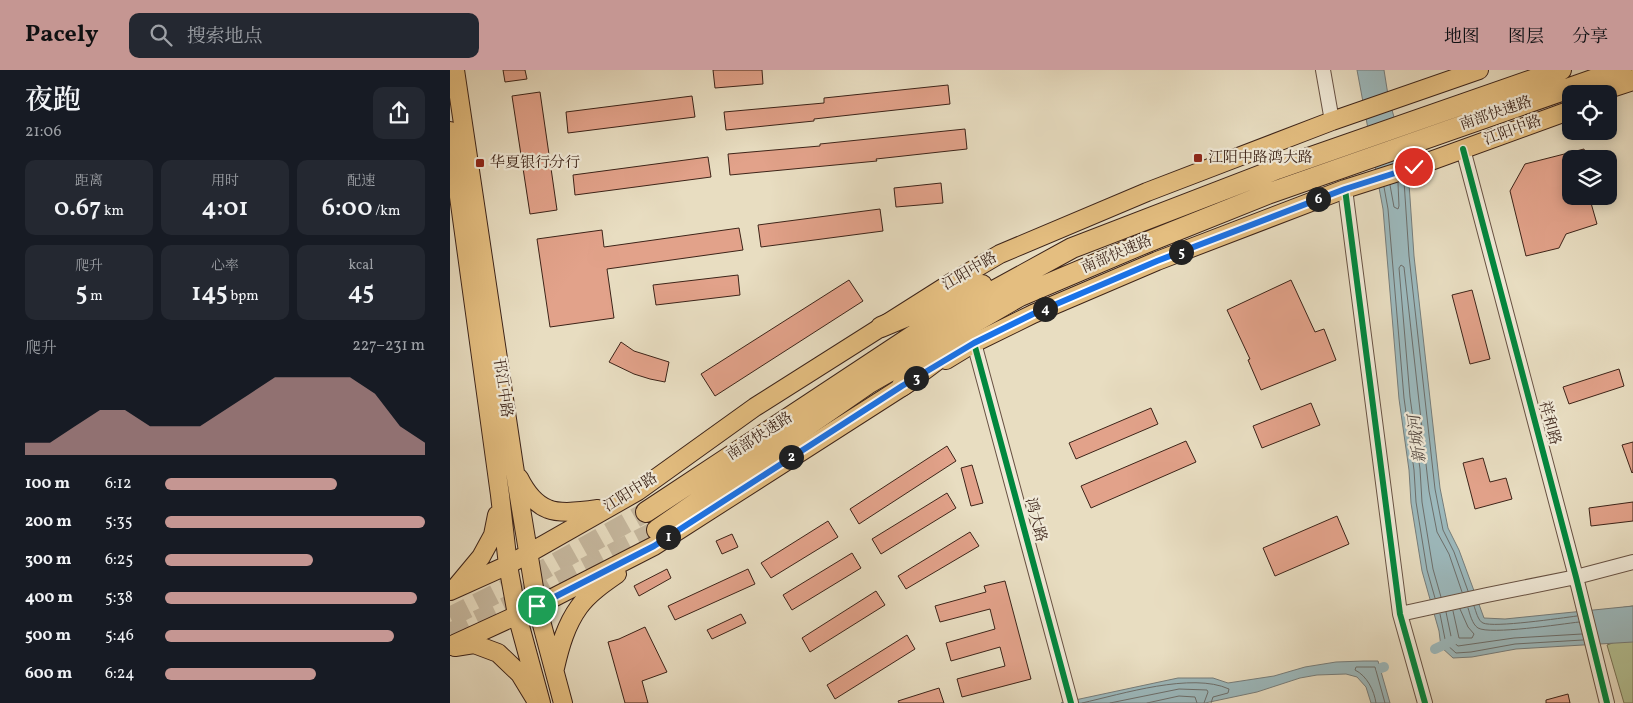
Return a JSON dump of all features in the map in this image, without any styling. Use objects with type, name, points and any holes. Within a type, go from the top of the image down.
[{"type":"highway","points":[[1443,111],[1527,70]]},
{"type":"highway","name":"南部快速路","points":[[646,512],[917,333],[1072,248],[1277,169],[1561,70]]},
{"type":"highway","name":"南部快速路","points":[[656,538],[869,383],[1020,296],[1270,193],[1621,70]]},
{"type":"highway","points":[[1617,85],[1633,80]]},
{"type":"highway","points":[[1450,130],[1562,100]]},
{"type":"highway","points":[[880,327],[1072,248]]},
{"type":"highway","points":[[902,386],[1020,296]]},
{"type":"main road","name":"邗江中路","points":[[455,70],[514,466],[537,606],[563,703]]},
{"type":"main road","name":"江阳中路","points":[[451,591],[508,565],[638,492],[755,407],[880,327],[1000,254],[1147,192],[1332,121],[1479,70]]},
{"type":"main road","points":[[1617,93],[1633,87]]},
{"type":"main road","name":"江阳中路","points":[[450,647],[537,606],[656,538],[974,343],[1033,314],[1157,261],[1345,189],[1414,167],[1562,113]]},
{"type":"main road","name":"邗江中路","points":[[450,135],[508,565],[517,615],[540,703]]},
{"type":"main road","points":[[514,466],[525,491],[548,509],[578,512],[611,507]]},
{"type":"main road","points":[[451,591],[481,557],[493,535],[500,495]]},
{"type":"main road","points":[[554,671],[562,639],[579,606],[656,538]]},
{"type":"main road","points":[[450,647],[474,644],[498,653],[520,674],[540,703]]},
{"type":"street","points":[[1323,70],[1332,121]]},
{"type":"street","name":"祥和路","points":[[1463,149],[1576,577],[1592,650],[1607,703]]},
{"type":"street","points":[[1345,189],[1400,614],[1425,703]]},
{"type":"street","name":"鸿大路","points":[[974,343],[1070,699]]},
{"type":"street","points":[[1400,614],[1486,594],[1576,577],[1633,562]]},
{"type":"green space","points":[[1633,606],[1633,703],[1624,703],[1607,645],[1615,642],[1619,608]]},
{"type":"water","name":"新城河","points":[[1357,70],[1384,70],[1388,95],[1408,169],[1414,256],[1440,488],[1448,528],[1459,550],[1484,618],[1505,619],[1633,606],[1633,642],[1516,649],[1472,657],[1453,658],[1441,647],[1439,631],[1422,571],[1411,503],[1409,470],[1399,399],[1383,209]]},
{"type":"water","points":[[1378,661],[1390,703],[1371,703],[1366,687],[1357,677],[1346,674],[1317,675],[1300,678],[1257,692],[1205,703],[1061,703],[1178,678],[1213,678],[1228,683],[1274,676],[1305,667],[1336,662]]},
{"type":"building","points":[[503,70],[525,70],[527,79],[505,82]]},
{"type":"building","points":[[713,70],[762,70],[763,84],[715,88]]},
{"type":"building","points":[[948,85],[950,104],[726,130],[724,112],[824,103],[824,98]]},
{"type":"building","points":[[540,92],[557,210],[530,214],[512,96]]},
{"type":"building","points":[[692,96],[695,117],[568,133],[566,112]]},
{"type":"building","points":[[965,129],[967,149],[876,159],[877,161],[730,175],[728,154],[820,146],[820,144]]},
{"type":"building","points":[[1562,155],[1562,205],[1592,205],[1597,224],[1566,234],[1559,248],[1526,256],[1510,191],[1525,164]]},
{"type":"building","points":[[708,157],[711,177],[575,195],[573,175]]},
{"type":"building","points":[[941,183],[943,203],[896,207],[894,188]]},
{"type":"building","points":[[880,209],[883,231],[761,247],[758,225]]},
{"type":"building","points":[[739,228],[743,250],[607,269],[614,318],[550,327],[537,239],[602,230],[604,247]]},
{"type":"building","points":[[738,275],[740,295],[656,305],[653,285]]},
{"type":"building","points":[[849,280],[863,301],[715,396],[701,374]]},
{"type":"building","points":[[1291,280],[1315,332],[1324,329],[1336,360],[1261,390],[1248,360],[1250,359],[1227,310]]},
{"type":"building","points":[[1472,290],[1490,359],[1470,364],[1452,295]]},
{"type":"building","points":[[621,342],[634,351],[669,362],[665,382],[634,374],[609,362]]},
{"type":"building","points":[[1619,369],[1624,386],[1569,404],[1563,387]]},
{"type":"building","points":[[1311,403],[1320,425],[1262,448],[1253,426]]},
{"type":"building","points":[[1151,408],[1158,424],[1076,459],[1069,443]]},
{"type":"building","points":[[1186,441],[1196,462],[1091,508],[1081,486]]},
{"type":"building","points":[[1633,442],[1633,472],[1632,473],[1622,445]]},
{"type":"building","points":[[947,446],[956,461],[859,524],[850,509]]},
{"type":"building","points":[[1483,458],[1490,482],[1506,478],[1512,499],[1475,509],[1463,463]]},
{"type":"building","points":[[972,465],[983,503],[971,506],[961,468]]},
{"type":"building","points":[[947,493],[956,508],[881,554],[872,539]]},
{"type":"building","points":[[1633,502],[1633,521],[1591,526],[1589,508]]},
{"type":"building","points":[[1337,516],[1349,544],[1275,576],[1263,548]]},
{"type":"building","points":[[828,521],[838,537],[771,578],[761,563]]},
{"type":"building","points":[[970,532],[979,546],[906,589],[898,576]]},
{"type":"building","points":[[732,534],[738,547],[722,554],[716,541]]},
{"type":"building","points":[[852,553],[861,568],[792,610],[783,595]]},
{"type":"building","points":[[667,569],[671,578],[639,596],[634,586]]},
{"type":"building","points":[[748,569],[755,584],[675,620],[668,606]]},
{"type":"building","points":[[1005,581],[1031,679],[962,697],[957,679],[1005,666],[1000,647],[951,661],[946,643],[995,629],[990,609],[940,622],[935,606],[986,592],[984,586]]},
{"type":"building","points":[[876,591],[885,605],[810,652],[802,638]]},
{"type":"building","points":[[741,614],[746,623],[712,639],[707,630]]},
{"type":"building","points":[[645,627],[667,672],[642,681],[648,703],[625,703],[608,642]]},
{"type":"building","points":[[907,635],[915,649],[835,699],[827,685]]},
{"type":"building","points":[[939,688],[944,703],[899,703],[898,701]]},
{"type":"building","points":[[1568,694],[1570,703],[1546,703],[1546,700]]},
{"type":"waterway","points":[[1435,649],[1452,641]]},
{"type":"tunnel","points":[[450,617],[543,570],[646,512]]},
{"type":"tunnel","points":[[450,633],[548,587],[657,530]]},
{"type":"cycle path","points":[[1463,149],[1576,577],[1607,703]]},
{"type":"cycle path","points":[[1345,189],[1400,614],[1425,703]]},
{"type":"cycle path","points":[[974,343],[1071,703]]},
{"type":"place","name":"江阳中路鸿大路","points":[[1198,158]]},
{"type":"place","name":"华夏银行分行","points":[[480,163]]},
{"type":"route","points":[[537,606],[654,546],[902,386],[974,343],[1033,314],[1157,261],[1345,189],[1414,167]]}]
